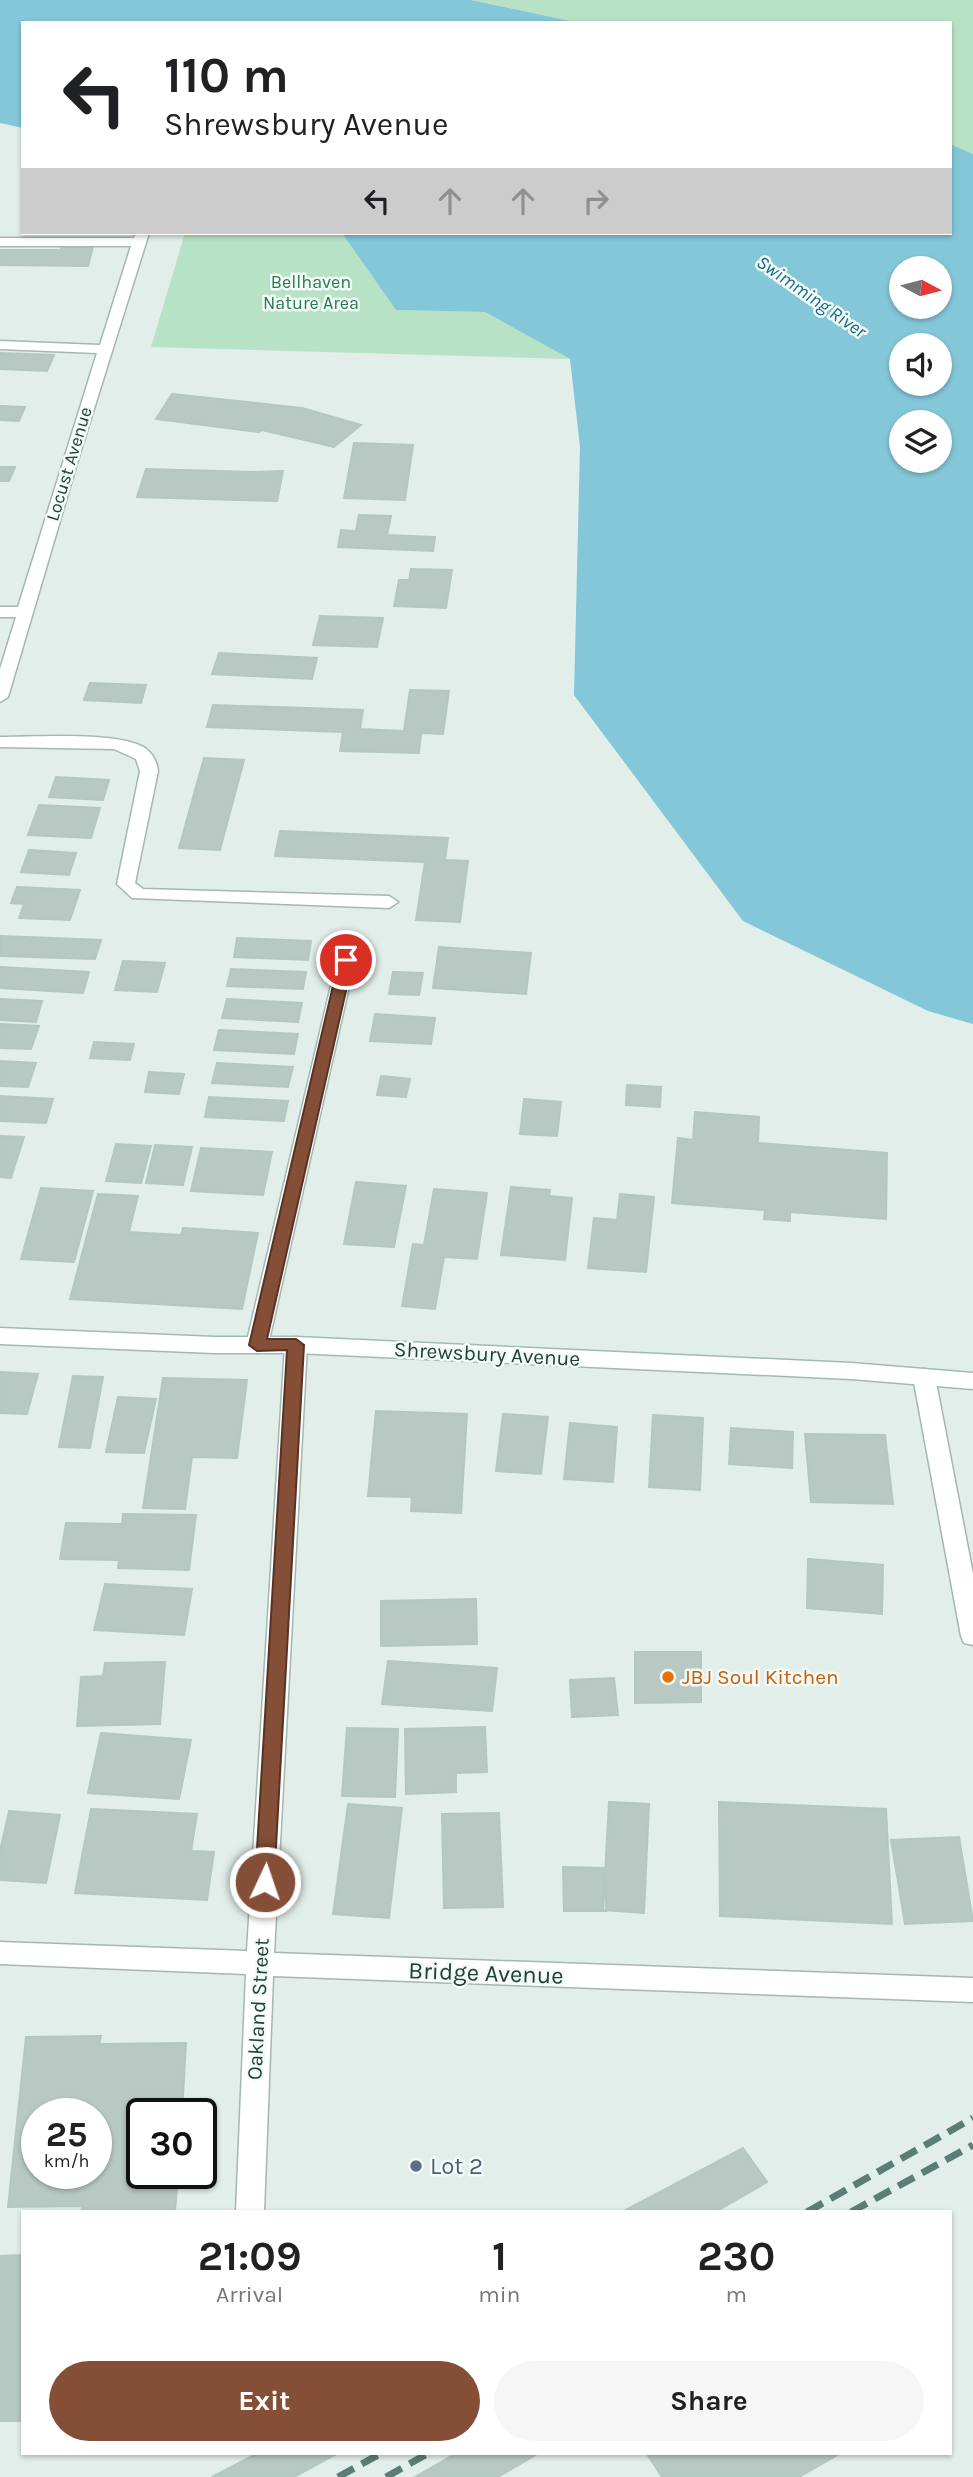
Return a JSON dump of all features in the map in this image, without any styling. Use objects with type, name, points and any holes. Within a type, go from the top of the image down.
[{"type":"street","points":[[0,242],[140,237]]},
{"type":"street","name":"Locust Avenue","points":[[0,697],[140,237]]},
{"type":"street","points":[[0,345],[105,349]]},
{"type":"street","points":[[0,612],[24,612]]},
{"type":"street","points":[[0,742],[114,744],[143,754],[149,762],[149,771],[126,884],[138,894],[389,902]]},
{"type":"street","points":[[257,1345],[346,960],[347,944]]},
{"type":"street","name":"Shrewsbury Avenue","points":[[0,1336],[296,1345],[838,1370],[973,1381]]},
{"type":"street","name":"Oakland Street","points":[[250,2210],[260,1963],[296,1345]]},
{"type":"street","points":[[924,1377],[973,1636]]},
{"type":"street","name":"Bridge Avenue","points":[[0,1952],[378,1970],[973,1990]]},
{"type":"green space","points":[[471,0],[973,0],[973,154],[952,145],[952,21],[571,21]]},
{"type":"green space","name":"Bellhaven Nature Area","points":[[184,235],[343,235],[396,310],[485,312],[570,359],[151,347]]},
{"type":"water","points":[[0,0],[471,0],[571,21],[21,21],[21,128],[0,123]]},
{"type":"water","name":"Swimming River","points":[[952,145],[973,154],[973,1024],[928,1011],[743,921],[574,695],[580,447],[570,359],[485,312],[396,310],[343,235],[952,235]]},
{"type":"building","points":[[62,247],[93,247],[88,266],[0,265],[0,250],[61,250]]},
{"type":"building","points":[[0,353],[54,355],[47,371],[0,369]]},
{"type":"building","points":[[172,394],[302,408],[361,425],[334,447],[262,430],[259,432],[156,419]]},
{"type":"building","points":[[0,406],[25,407],[19,421],[0,420]]},
{"type":"building","points":[[354,443],[413,445],[405,500],[344,498]]},
{"type":"building","points":[[0,467],[15,467],[9,481],[0,481]]},
{"type":"building","points":[[146,469],[283,471],[277,501],[137,497]]},
{"type":"building","points":[[359,515],[391,516],[387,535],[435,537],[433,551],[338,547],[341,530],[356,531]]},
{"type":"building","points":[[411,569],[452,570],[446,608],[394,606],[399,580],[409,580]]},
{"type":"building","points":[[320,616],[383,618],[377,647],[313,645]]},
{"type":"building","points":[[219,653],[317,658],[312,679],[212,674]]},
{"type":"building","points":[[90,683],[146,685],[141,703],[84,700]]},
{"type":"building","points":[[410,690],[449,691],[443,734],[421,733],[419,753],[340,751],[343,732],[207,727],[213,705],[363,710],[360,729],[404,731]]},
{"type":"building","points":[[204,758],[244,760],[220,850],[179,848]]},
{"type":"building","points":[[56,777],[109,780],[103,800],[49,797]]},
{"type":"building","points":[[39,805],[100,808],[91,838],[28,835]]},
{"type":"building","points":[[280,831],[448,838],[445,860],[468,861],[460,922],[416,920],[425,862],[275,856]]},
{"type":"building","points":[[29,850],[76,853],[69,875],[21,872]]},
{"type":"building","points":[[17,887],[80,890],[70,920],[19,918],[24,904],[11,903]]},
{"type":"building","points":[[1,936],[101,940],[95,959],[0,956]]},
{"type":"building","points":[[237,938],[311,941],[308,960],[234,957]]},
{"type":"building","points":[[439,947],[531,953],[526,994],[433,988]]},
{"type":"building","points":[[123,961],[165,963],[157,992],[115,990]]},
{"type":"building","points":[[0,967],[89,972],[83,993],[0,988]]},
{"type":"building","points":[[231,969],[306,972],[303,989],[227,986]]},
{"type":"building","points":[[393,972],[423,973],[419,995],[389,994]]},
{"type":"building","points":[[0,999],[42,1001],[36,1022],[0,1020]]},
{"type":"building","points":[[227,999],[302,1003],[298,1022],[222,1018]]},
{"type":"building","points":[[375,1014],[435,1018],[431,1044],[370,1041]]},
{"type":"building","points":[[0,1024],[39,1026],[31,1049],[0,1048]]},
{"type":"building","points":[[219,1030],[298,1034],[294,1054],[214,1050]]},
{"type":"building","points":[[94,1042],[134,1044],[130,1060],[90,1058]]},
{"type":"building","points":[[0,1061],[36,1063],[28,1087],[0,1086]]},
{"type":"building","points":[[217,1063],[293,1067],[288,1087],[212,1083]]},
{"type":"building","points":[[149,1072],[184,1074],[179,1094],[145,1092]]},
{"type":"building","points":[[381,1076],[410,1079],[406,1097],[377,1095]]},
{"type":"building","points":[[627,1085],[661,1087],[660,1107],[626,1105]]},
{"type":"building","points":[[0,1096],[53,1099],[46,1123],[0,1121]]},
{"type":"building","points":[[209,1097],[288,1101],[284,1121],[205,1117]]},
{"type":"building","points":[[524,1099],[561,1102],[557,1136],[520,1134]]},
{"type":"building","points":[[695,1112],[759,1117],[758,1143],[887,1153],[886,1219],[790,1212],[790,1221],[764,1219],[765,1210],[672,1203],[678,1138],[693,1140]]},
{"type":"building","points":[[0,1136],[24,1137],[11,1178],[0,1177]]},
{"type":"building","points":[[116,1144],[151,1146],[141,1183],[106,1181]]},
{"type":"building","points":[[155,1145],[192,1147],[183,1185],[146,1183]]},
{"type":"building","points":[[201,1148],[272,1152],[263,1195],[191,1191]]},
{"type":"building","points":[[356,1182],[406,1186],[394,1247],[344,1244]]},
{"type":"building","points":[[511,1187],[550,1190],[549,1196],[572,1198],[565,1260],[501,1255]]},
{"type":"building","points":[[41,1188],[93,1191],[74,1262],[21,1259]]},
{"type":"building","points":[[434,1189],[487,1193],[477,1259],[444,1257],[435,1309],[402,1306],[413,1244],[424,1245]]},
{"type":"building","points":[[98,1194],[138,1196],[129,1232],[181,1235],[183,1228],[258,1233],[242,1309],[70,1299]]},
{"type":"building","points":[[620,1194],[654,1197],[646,1272],[588,1268],[594,1218],[617,1220]]},
{"type":"building","points":[[0,1372],[38,1374],[27,1414],[0,1413]]},
{"type":"building","points":[[73,1376],[103,1377],[90,1448],[59,1447]]},
{"type":"building","points":[[163,1378],[247,1380],[237,1458],[192,1457],[185,1509],[143,1508]]},
{"type":"building","points":[[118,1397],[156,1399],[144,1453],[106,1452]]},
{"type":"building","points":[[376,1411],[467,1414],[461,1513],[411,1511],[412,1497],[368,1496]]},
{"type":"building","points":[[503,1414],[548,1417],[541,1474],[496,1471]]},
{"type":"building","points":[[653,1415],[703,1418],[700,1490],[649,1487]]},
{"type":"building","points":[[570,1423],[617,1427],[613,1482],[564,1479]]},
{"type":"building","points":[[731,1428],[793,1432],[792,1468],[729,1464]]},
{"type":"building","points":[[805,1434],[885,1435],[893,1504],[811,1502]]},
{"type":"building","points":[[123,1514],[196,1515],[189,1570],[118,1568],[119,1560],[60,1559],[66,1523],[122,1524]]},
{"type":"building","points":[[808,1559],[883,1565],[882,1614],[807,1608]]},
{"type":"building","points":[[105,1584],[192,1589],[184,1635],[94,1630]]},
{"type":"building","points":[[476,1599],[477,1644],[381,1646],[381,1601]]},
{"type":"building","name":"JBJ Soul Kitchen","points":[[635,1652],[701,1652],[701,1702],[635,1703]]},
{"type":"building","points":[[388,1661],[497,1668],[492,1711],[382,1704]]},
{"type":"building","points":[[165,1662],[160,1724],[77,1726],[81,1677],[103,1676],[105,1663]]},
{"type":"building","points":[[614,1678],[618,1715],[572,1717],[570,1680]]},
{"type":"building","points":[[485,1727],[487,1772],[456,1773],[456,1792],[406,1794],[405,1729]]},
{"type":"building","points":[[347,1728],[398,1729],[395,1797],[342,1796]]},
{"type":"building","points":[[101,1733],[191,1740],[179,1799],[88,1793]]},
{"type":"building","points":[[609,1802],[649,1804],[644,1913],[603,1910]]},
{"type":"building","points":[[719,1802],[886,1809],[892,1924],[720,1916]]},
{"type":"building","points":[[348,1804],[402,1808],[389,1918],[333,1914]]},
{"type":"building","points":[[91,1809],[197,1814],[191,1851],[214,1852],[207,1900],[75,1893]]},
{"type":"building","points":[[9,1811],[60,1815],[46,1883],[0,1880],[0,1851]]},
{"type":"building","points":[[499,1813],[503,1907],[444,1908],[442,1814]]},
{"type":"building","points":[[959,1837],[973,1921],[905,1924],[891,1840]]},
{"type":"building","points":[[563,1867],[605,1868],[606,1911],[564,1911]]},
{"type":"building","points":[[101,2036],[99,2044],[186,2043],[183,2098],[126,2098],[126,2189],[177,2189],[175,2210],[82,2210],[82,2206],[8,2207],[26,2037]]},
{"type":"building","points":[[743,2148],[767,2182],[718,2210],[626,2210]]},
{"type":"building","points":[[21,2255],[21,2421],[0,2421],[0,2256]]},
{"type":"building","points":[[254,2455],[334,2455],[294,2477],[212,2477]]},
{"type":"building","points":[[453,2455],[535,2455],[498,2477],[415,2477]]},
{"type":"building","points":[[648,2455],[837,2455],[799,2477],[662,2477]]},
{"type":"railway","points":[[811,2210],[973,2118]]},
{"type":"railway","points":[[855,2210],[973,2145]]},
{"type":"railway","points":[[338,2477],[378,2455]]},
{"type":"railway","points":[[386,2477],[425,2455]]},
{"type":"place","name":"JBJ Soul Kitchen","points":[[668,1677]]},
{"type":"place","name":"Lot 2","points":[[416,2166]]},
{"type":"route","points":[[265,1882],[296,1345],[257,1345],[346,960]]}]
